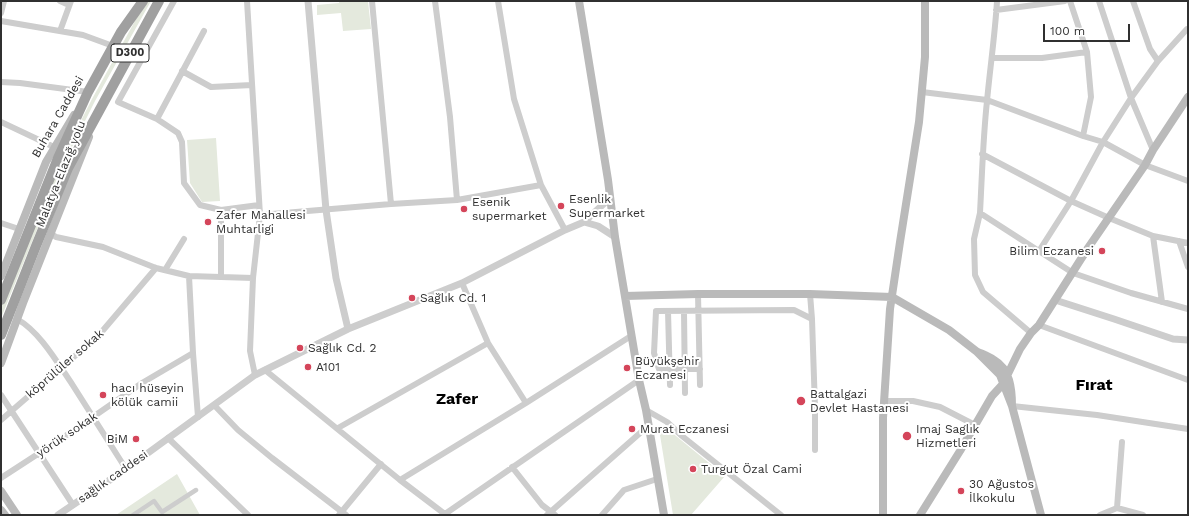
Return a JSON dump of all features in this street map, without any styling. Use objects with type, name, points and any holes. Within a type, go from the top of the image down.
[{"type":"highway","name":"Malatya-Elazığ yolu","points":[[102,106],[159,1]]},
{"type":"highway","name":"Buhara Caddesi","points":[[88,92],[121,32],[141,2]]},
{"type":"highway","points":[[1,300],[53,169],[88,92]]},
{"type":"highway","points":[[1,335],[62,180],[73,157],[102,106]]},
{"type":"main road","points":[[579,1],[608,180],[615,238],[631,336],[646,410],[664,515]]},
{"type":"main road","points":[[883,515],[884,401],[892,297],[919,122],[925,56],[925,1]]},
{"type":"main road","name":"Buhara Caddesi","points":[[1,276],[46,162],[88,92]]},
{"type":"main road","points":[[920,515],[992,396],[1003,384],[1020,349],[1031,333],[1039,325],[1145,165],[1153,150],[1188,97]]},
{"type":"main road","name":"Malatya-Elazığ yolu","points":[[1,363],[50,234],[102,106]]},
{"type":"main road","points":[[625,296],[698,294],[810,294],[892,297],[949,330],[976,351],[1000,375],[1012,406],[1041,515]]},
{"type":"main road","points":[[976,351],[995,361],[1004,369],[1009,379],[1012,394],[1012,406]]},
{"type":"main road","points":[[1,491],[17,515]]},
{"type":"main road","points":[[1,510],[5,515]]},
{"type":"street","points":[[1,13],[4,1]]},
{"type":"street","points":[[60,1],[70,3],[60,31]]},
{"type":"street","points":[[174,1],[118,102],[157,119],[178,132],[182,142],[184,183],[200,205],[221,210],[259,205]]},
{"type":"street","points":[[247,1],[260,215],[253,278],[250,351],[255,375]]},
{"type":"street","points":[[308,1],[326,210],[336,278],[348,329]]},
{"type":"street","points":[[372,1],[391,204]]},
{"type":"street","points":[[434,1],[450,117],[457,200]]},
{"type":"street","points":[[498,1],[514,100],[541,185],[565,230]]},
{"type":"street","points":[[996,1],[992,58],[982,154],[980,213],[974,239],[974,275],[982,292],[1031,333]]},
{"type":"street","points":[[996,10],[1065,1]]},
{"type":"street","points":[[1070,1],[1087,52],[1091,97],[1083,136]]},
{"type":"street","points":[[1099,1],[1131,98],[1153,150]]},
{"type":"street","points":[[1133,1],[1150,49],[1158,61]]},
{"type":"street","points":[[1,20],[83,35],[113,46]]},
{"type":"street","points":[[1039,251],[1071,201],[1103,142],[1131,98],[1158,61],[1188,29]]},
{"type":"street","points":[[157,119],[204,32]]},
{"type":"street","points":[[992,58],[1042,58],[1087,52]]},
{"type":"street","points":[[182,71],[211,87],[252,85]]},
{"type":"street","points":[[1,82],[88,92]]},
{"type":"street","points":[[922,92],[987,100],[1103,142],[1145,165],[1188,181]]},
{"type":"street","points":[[1,122],[54,147]]},
{"type":"street","points":[[982,154],[1071,201],[1109,218],[1153,236],[1188,243]]},
{"type":"street","points":[[260,215],[457,200],[541,185]]},
{"type":"street","name":"sağlık caddesi","points":[[58,515],[126,469],[255,375],[348,329],[462,283],[565,230],[584,222],[610,198]]},
{"type":"street","points":[[221,210],[221,277]]},
{"type":"street","points":[[980,213],[1073,273],[1131,293],[1188,309]]},
{"type":"street","points":[[584,222],[598,226],[615,238]]},
{"type":"street","points":[[1,223],[19,229]]},
{"type":"street","points":[[50,234],[103,248],[156,268],[189,276],[253,278]]},
{"type":"street","points":[[1153,236],[1162,302]]},
{"type":"street","points":[[166,270],[184,239]]},
{"type":"street","points":[[1179,241],[1188,267]]},
{"type":"street","name":"köprülüler sokak","points":[[1,420],[100,335],[156,268]]},
{"type":"street","points":[[189,276],[198,417]]},
{"type":"street","points":[[462,283],[488,343],[526,403]]},
{"type":"street","points":[[698,294],[700,385]]},
{"type":"street","points":[[810,294],[815,450]]},
{"type":"street","points":[[1055,300],[1114,318],[1173,339],[1188,340]]},
{"type":"street","points":[[684,310],[685,394]]},
{"type":"street","points":[[700,370],[659,369],[654,353],[656,311],[794,310],[812,319]]},
{"type":"street","points":[[668,311],[670,385]]},
{"type":"street","points":[[17,319],[29,326],[44,345],[94,417],[126,469]]},
{"type":"street","points":[[1039,325],[1188,380]]},
{"type":"street","points":[[400,480],[526,403],[631,336]]},
{"type":"street","points":[[338,428],[488,343]]},
{"type":"street","name":"yörük sokak","points":[[1,478],[94,417],[142,383],[193,353]]},
{"type":"street","points":[[265,370],[445,515],[639,380]]},
{"type":"street","points":[[1,395],[73,505]]},
{"type":"street","points":[[884,401],[913,401],[940,407],[975,425]]},
{"type":"street","points":[[214,405],[238,430],[342,514],[381,464]]},
{"type":"street","points":[[1012,406],[1097,415],[1188,429]]},
{"type":"street","points":[[646,410],[667,422],[682,436],[781,515]]},
{"type":"street","points":[[512,467],[551,514],[648,426]]},
{"type":"street","points":[[168,438],[248,515]]},
{"type":"street","points":[[1116,508],[1122,442]]},
{"type":"street","points":[[602,515],[624,490],[657,479]]},
{"type":"street","points":[[133,515],[154,500],[162,512],[196,490]]},
{"type":"street","points":[[1100,515],[1116,508],[1143,515]]},
{"type":"shaded area","points":[[146,1],[151,1],[95,101],[65,161],[1,318],[1,306],[62,158],[92,99]]},
{"type":"shaded area","points":[[339,1],[368,1],[371,29],[343,31],[341,13],[317,15],[317,5],[339,3]]},
{"type":"shaded area","points":[[216,138],[220,201],[202,202],[190,183],[187,140]]},
{"type":"shaded area","points":[[665,427],[725,476],[691,515],[673,515],[659,429]]},
{"type":"shaded area","points":[[177,474],[200,515],[116,515]]},
{"type":"place","name":"Esenlik Supermarket","points":[[561,206]]},
{"type":"place","name":"Esenik supermarket","points":[[464,209]]},
{"type":"place","name":"Zafer Mahallesi Muhtarligi","points":[[208,222]]},
{"type":"place","name":"Bilim Eczanesi","points":[[1102,251]]},
{"type":"place","name":"Sağlık Cd. 1","points":[[412,298]]},
{"type":"place","name":"Sağlık Cd. 2","points":[[300,348]]},
{"type":"place","name":"A101","points":[[308,367]]},
{"type":"place","name":"Büyükşehir Eczanesi","points":[[627,368]]},
{"type":"place","name":"hacı hüseyin kölük camii","points":[[103,395]]},
{"type":"place","name":"Battalgazi Devlet Hastanesi","points":[[801,401]]},
{"type":"place","name":"Murat Eczanesi","points":[[632,429]]},
{"type":"place","name":"Imaj Saglık Hizmetleri","points":[[907,436]]},
{"type":"place","name":"BiM","points":[[136,439]]},
{"type":"place","name":"Turgut Özal Cami","points":[[693,469]]},
{"type":"place","name":"30 Ağustos İlkokulu","points":[[961,491]]},
{"type":"district","name":"Fırat","points":[[1094,385]]},
{"type":"district","name":"Zafer","points":[[457,399]]}]
